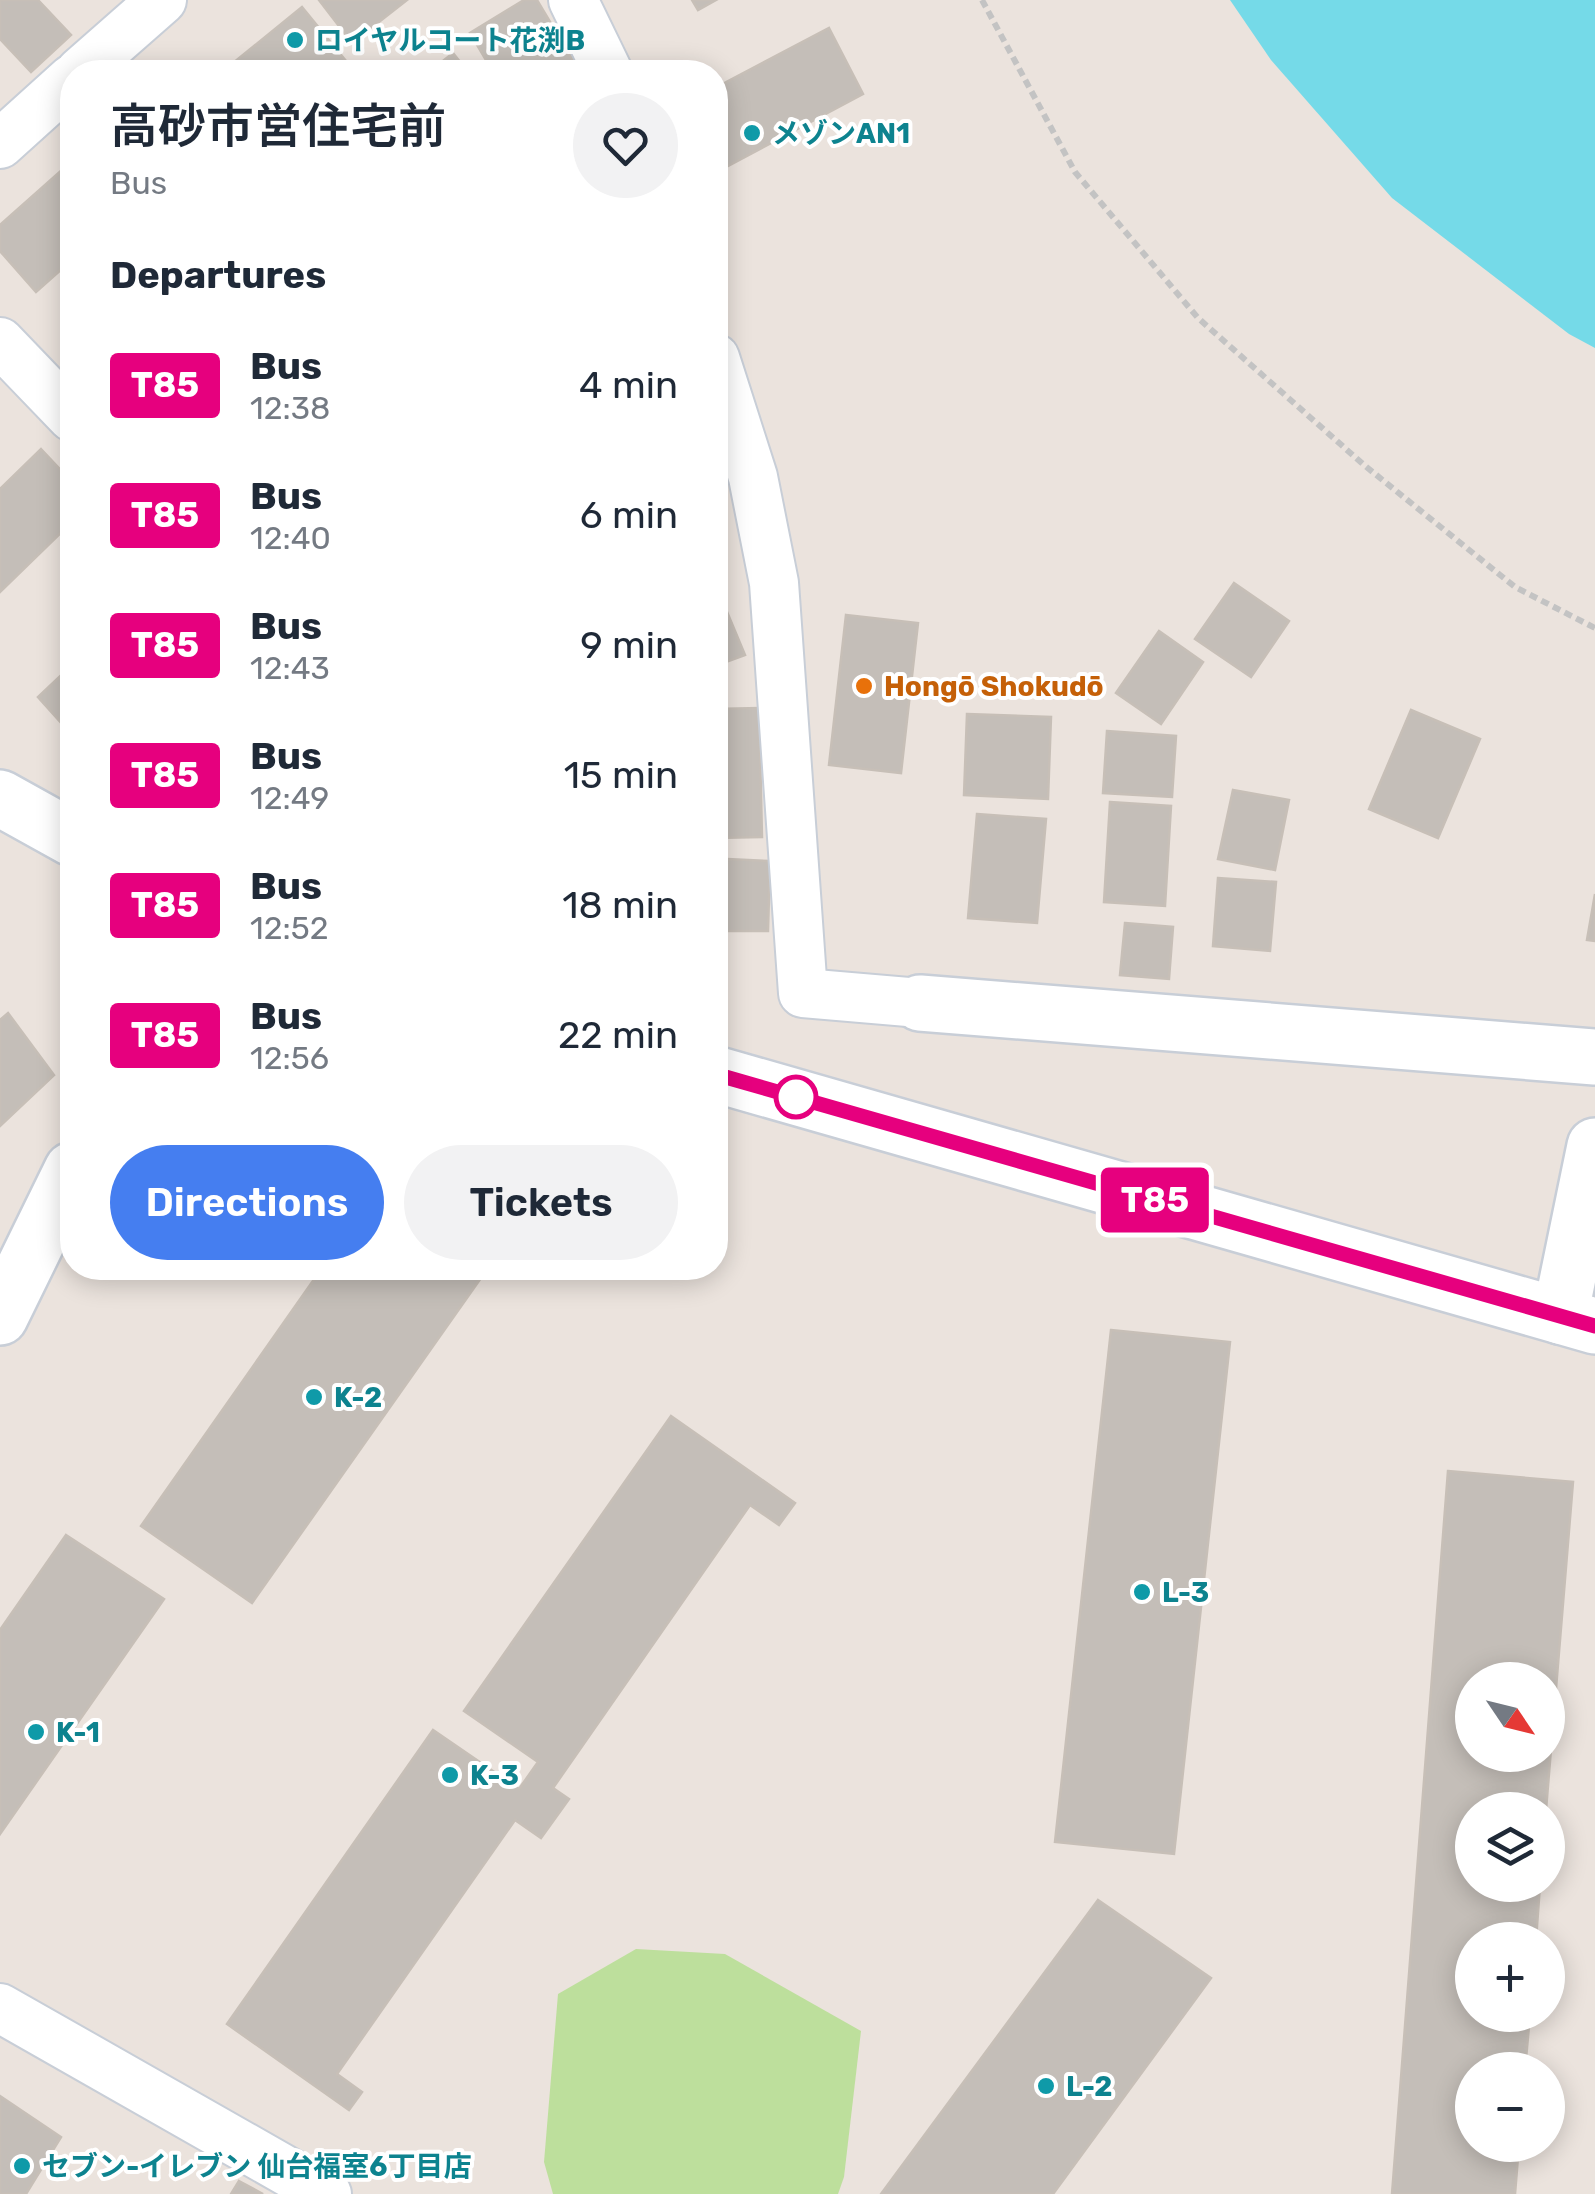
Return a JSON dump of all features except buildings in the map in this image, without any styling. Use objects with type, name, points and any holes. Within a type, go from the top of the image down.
[{"type":"street","points":[[94,60],[162,0]]},
{"type":"street","points":[[573,0],[602,60]]},
{"type":"street","points":[[0,144],[60,90]]},
{"type":"street","points":[[0,342],[60,404]]},
{"type":"street","points":[[728,399],[753,477],[774,582],[803,993],[1595,1057]]},
{"type":"street","points":[[0,798],[60,831]]},
{"type":"street","points":[[728,1078],[1578,1321],[1595,1146]]},
{"type":"street","points":[[0,1317],[60,1194]]},
{"type":"street","points":[[0,2008],[327,2194]]},
{"type":"path","points":[[982,0],[1075,172],[1198,318],[1364,465],[1515,587],[1595,628]]},
{"type":"green space","points":[[636,1949],[725,1954],[861,2031],[844,2177],[838,2194],[553,2194],[544,2162],[558,1994]]},
{"type":"water","points":[[1230,0],[1595,0],[1595,348],[1569,334],[1392,198],[1271,60]]},
{"type":"bus line","name":"T85","points":[[728,1078],[1595,1326]]},
{"type":"place","name":"ロイヤルコート花渕B","points":[[295,40]]},
{"type":"place","name":"メゾンAN1","points":[[752,133]]},
{"type":"place","name":"Hongō Shokudō","points":[[864,686]]},
{"type":"place","name":"K-2","points":[[314,1397]]},
{"type":"place","name":"L-3","points":[[1142,1592]]},
{"type":"place","name":"K-1","points":[[36,1732]]},
{"type":"place","name":"K-3","points":[[450,1775]]},
{"type":"place","name":"L-2","points":[[1046,2086]]},
{"type":"place","name":"セブン-イレブン 仙台福室6丁目店","points":[[22,2166]]}]
